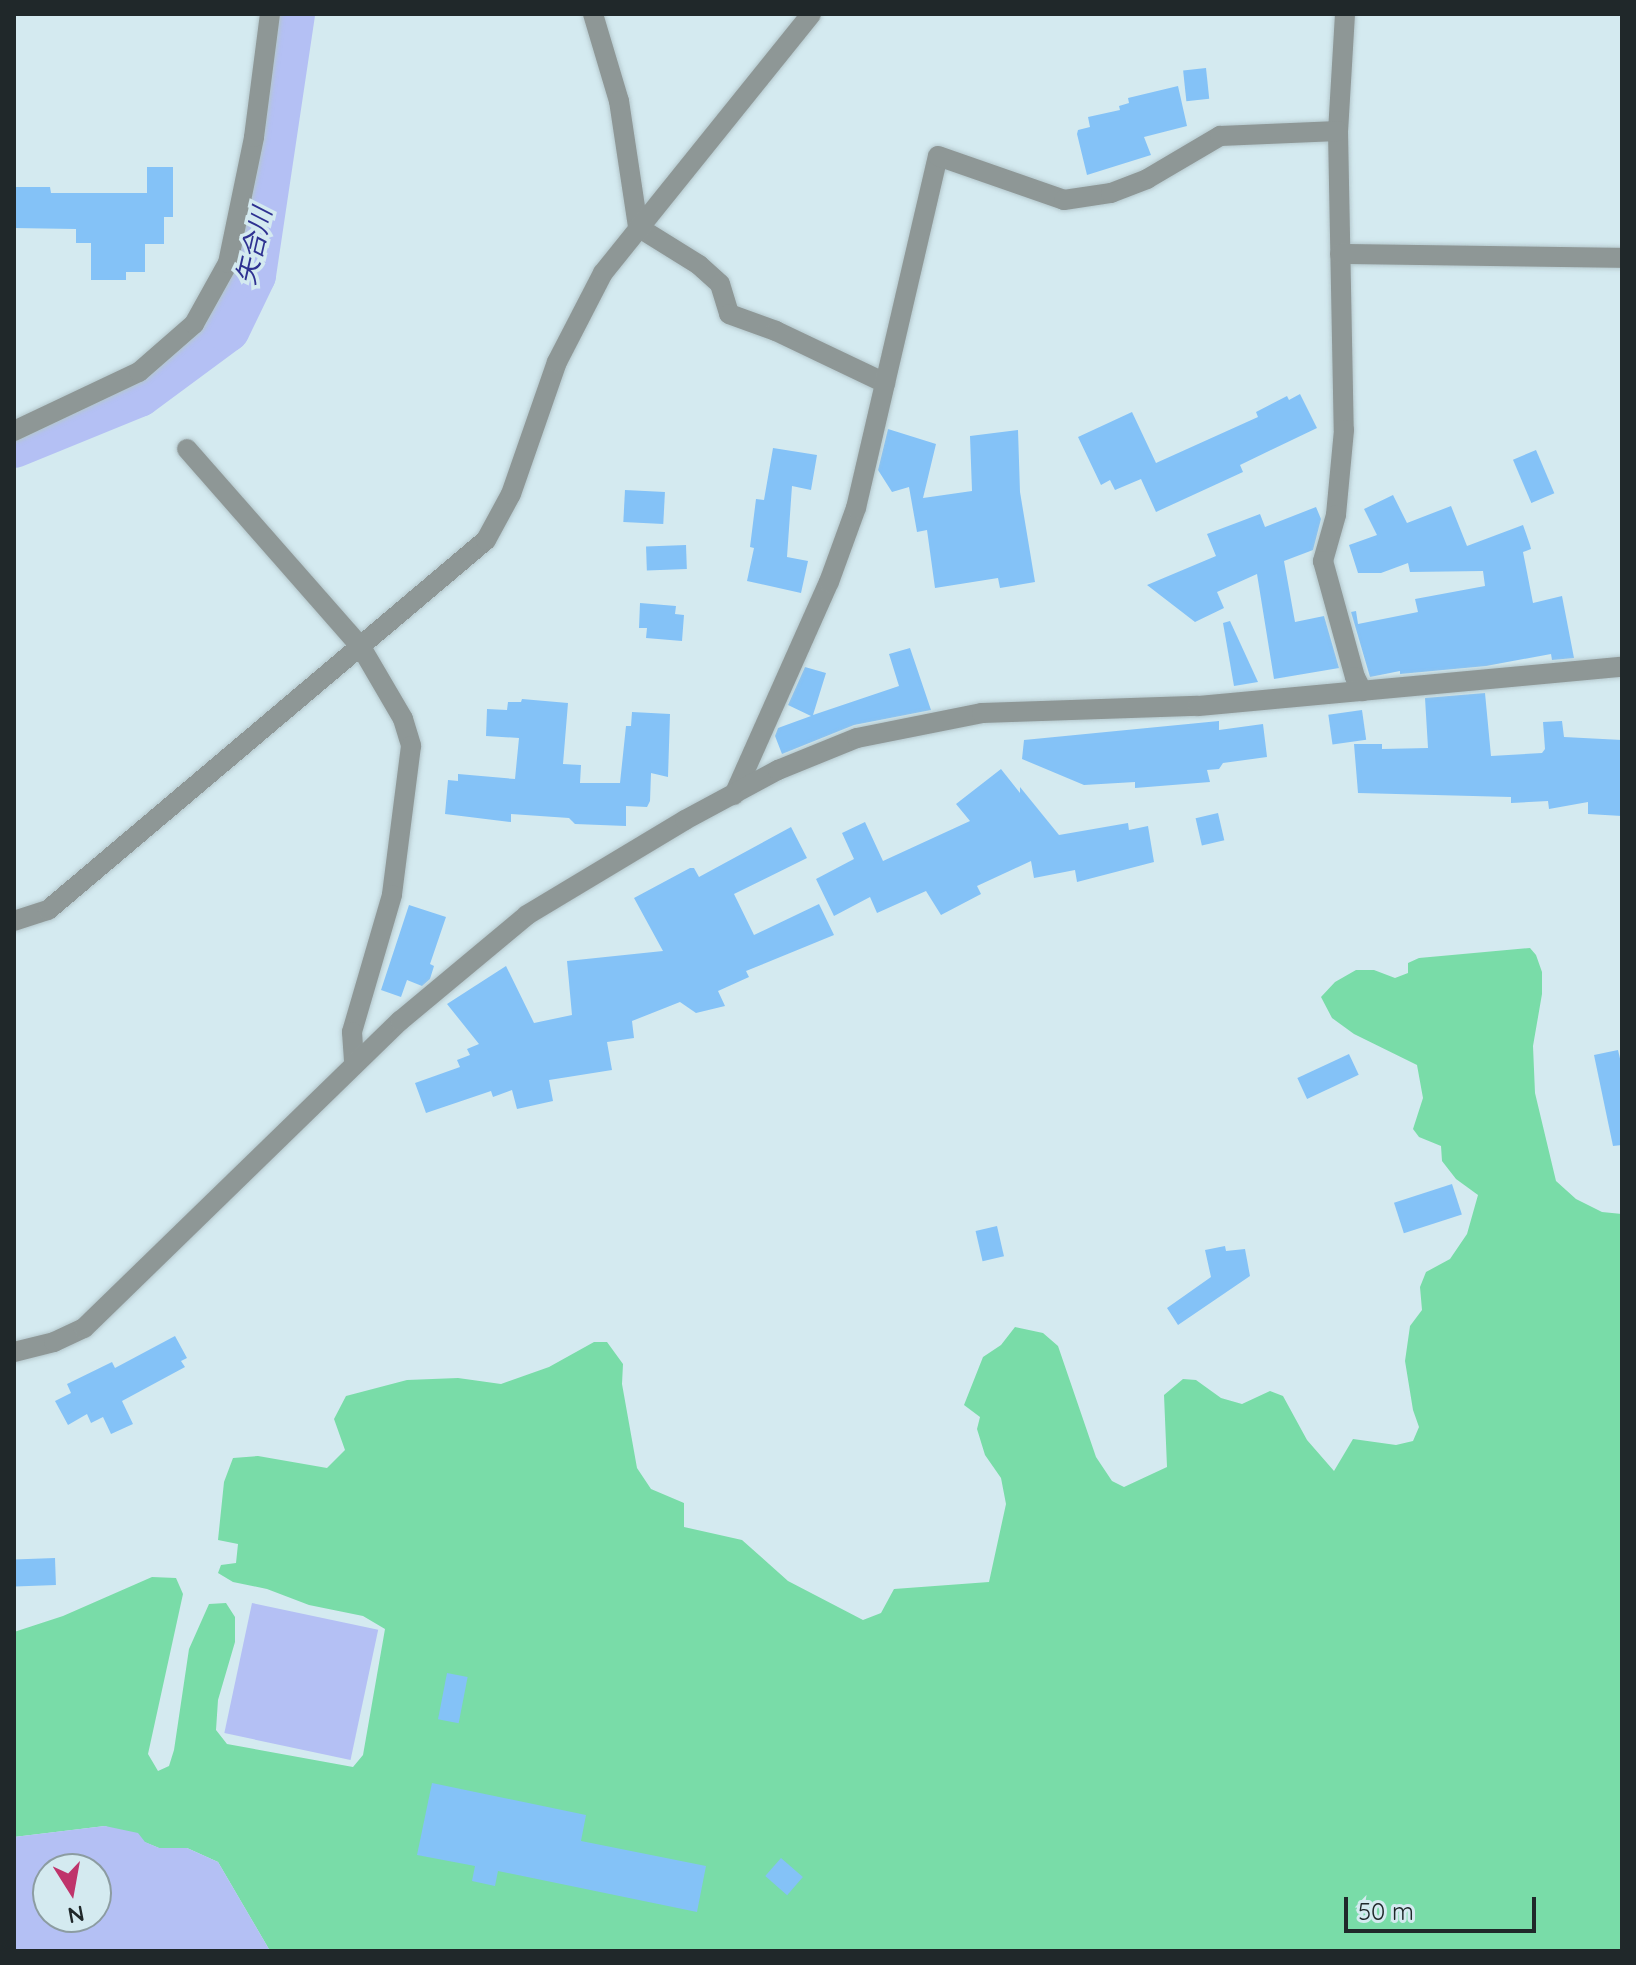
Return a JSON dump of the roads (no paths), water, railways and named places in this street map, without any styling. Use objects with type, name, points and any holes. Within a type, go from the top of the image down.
[{"type":"street","points":[[14,431],[139,372],[194,324],[228,263],[254,137],[270,14]]},
{"type":"street","points":[[593,14],[619,101],[638,227],[699,265],[720,284],[729,314],[776,331],[885,383]]},
{"type":"street","points":[[14,921],[48,910],[486,540],[511,494],[557,362],[603,273],[811,14]]},
{"type":"street","points":[[1345,14],[1338,131],[1344,430],[1336,515],[1323,561],[1351,663],[1362,691]]},
{"type":"street","points":[[734,795],[829,582],[856,508],[938,156],[1064,200],[1111,193],[1147,179],[1220,136],[1338,131]]},
{"type":"street","points":[[1340,254],[1622,258]]},
{"type":"street","points":[[187,449],[361,647],[403,719],[411,746],[392,895],[352,1032],[354,1064]]},
{"type":"street","points":[[14,1352],[54,1342],[84,1328],[400,1021],[527,915],[685,820],[778,770],[857,738],[982,713],[1198,706],[1622,667]]},
{"type":"water","points":[[252,1603],[378,1630],[351,1760],[224,1733]]},
{"type":"water","points":[[105,1826],[138,1833],[145,1842],[159,1848],[187,1848],[218,1862],[270,1951],[14,1951],[14,1837]]},
{"type":"waterway","name":"矢合川","points":[[14,445],[139,394],[227,329],[253,275],[292,14]]}]
